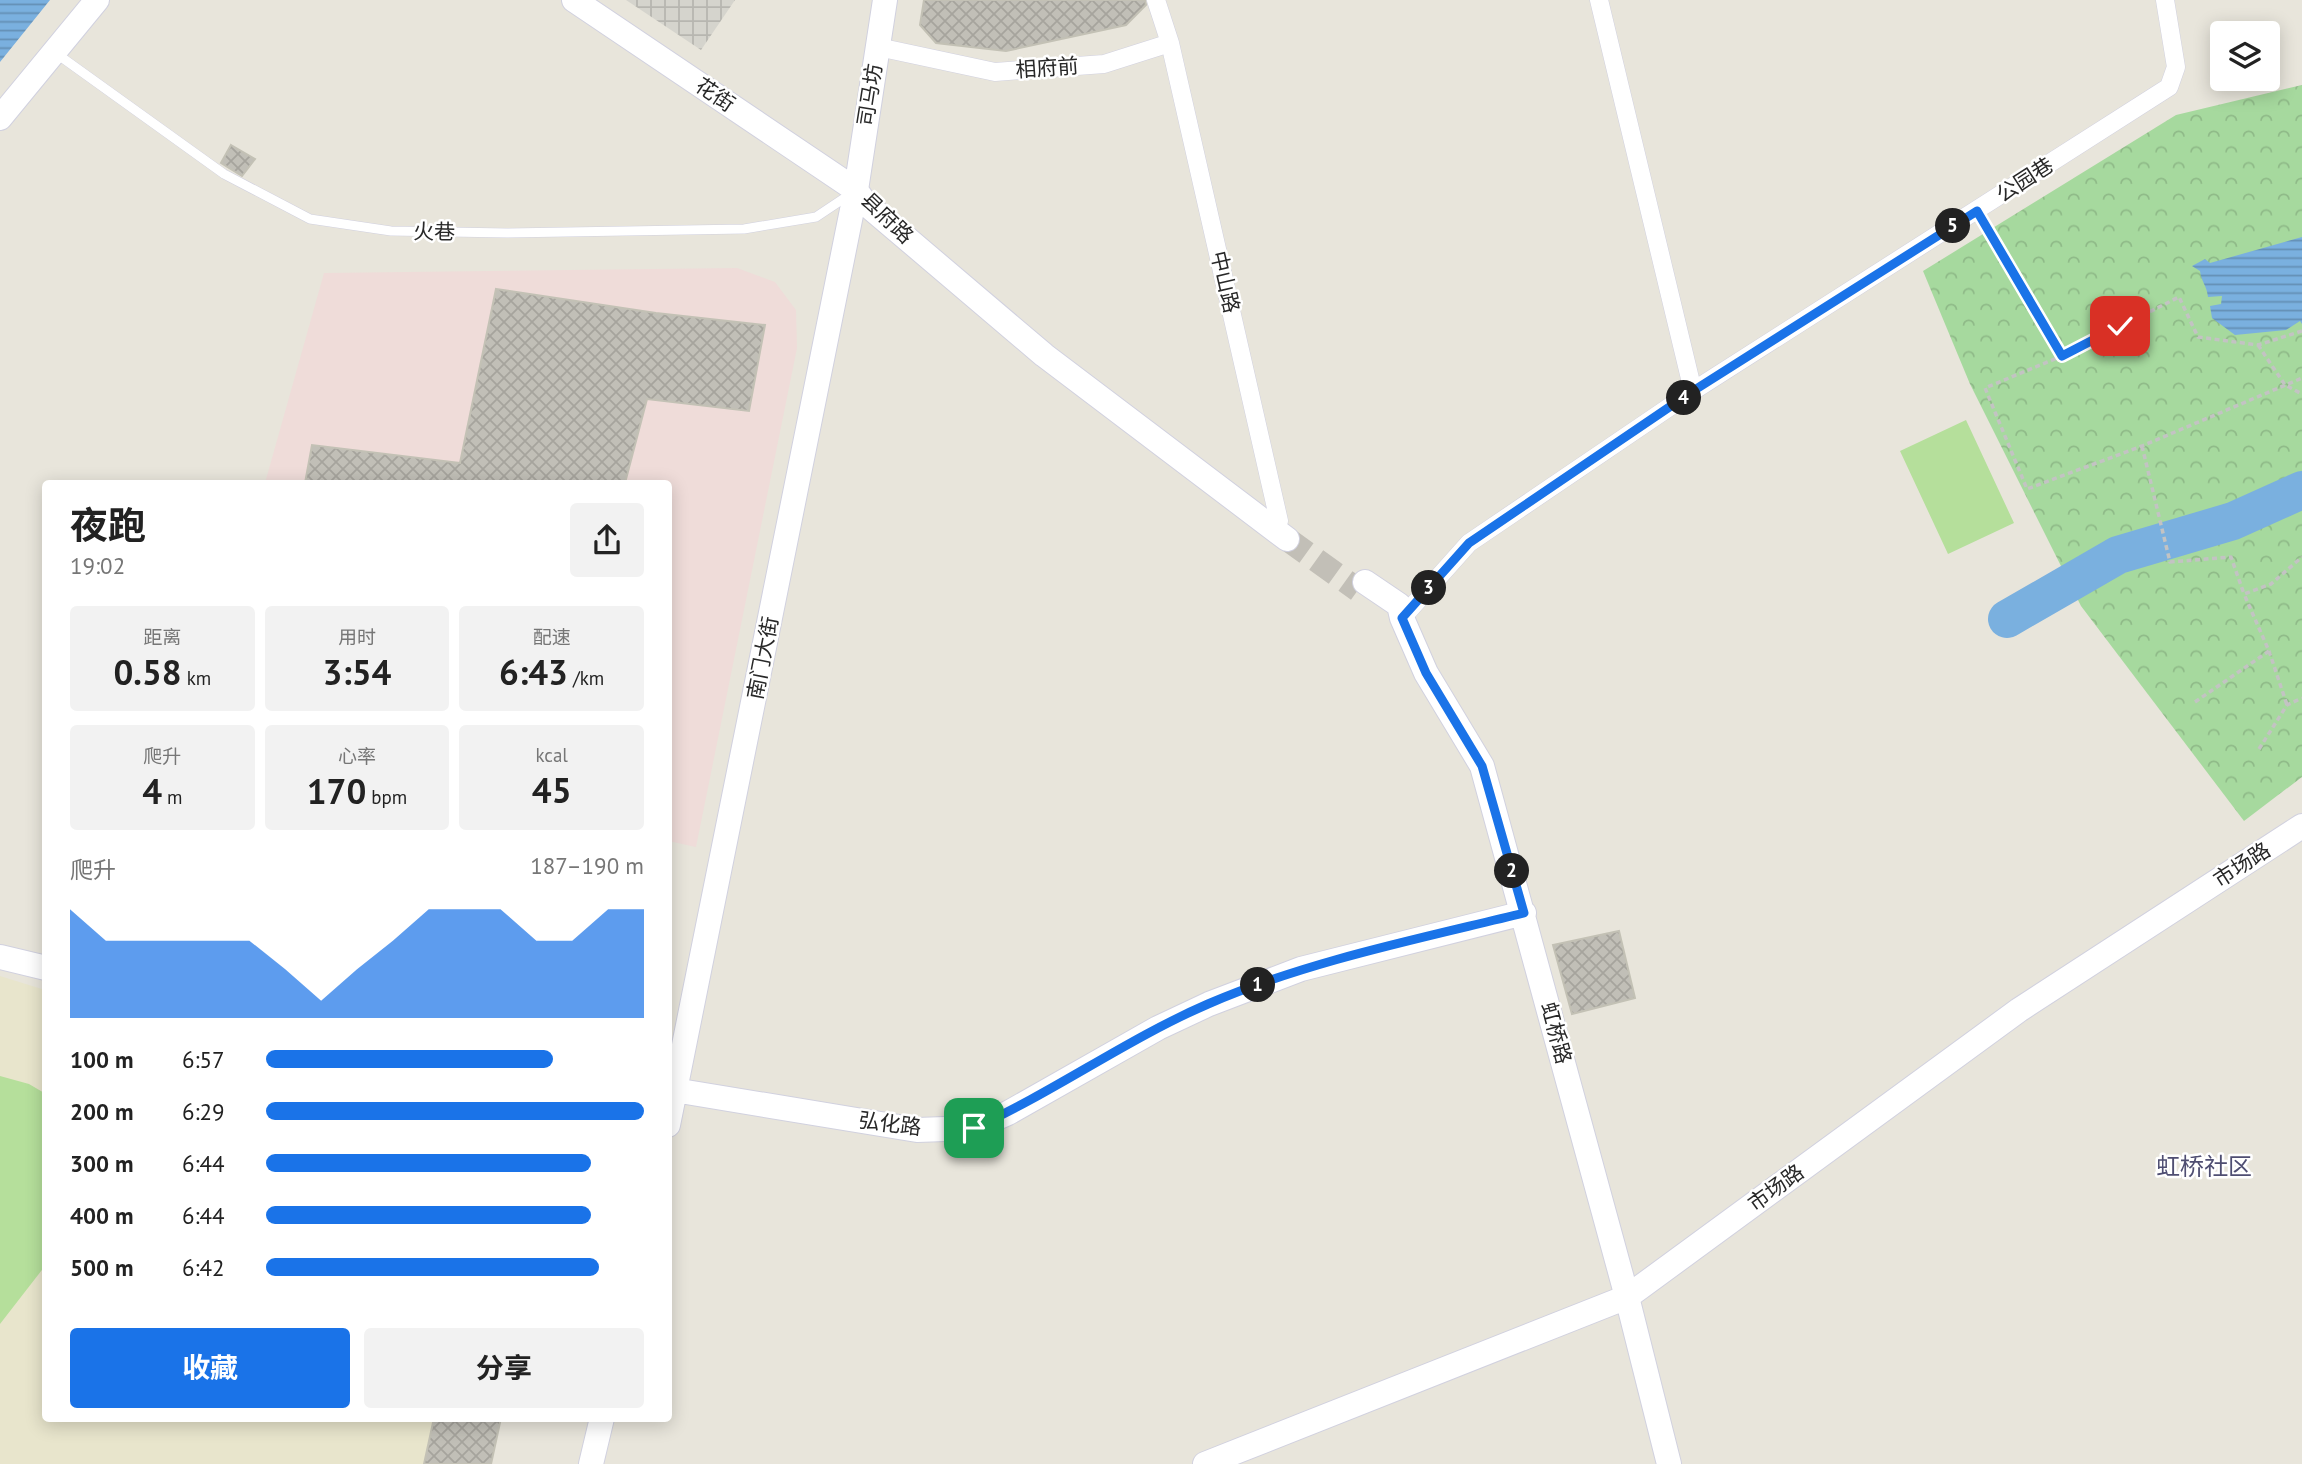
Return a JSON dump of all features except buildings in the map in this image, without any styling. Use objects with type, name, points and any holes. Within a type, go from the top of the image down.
[{"type":"street","points":[[0,118],[97,0]]},
{"type":"street","name":"花街","points":[[574,0],[856,190]]},
{"type":"street","name":"司马坊","points":[[856,190],[885,0]]},
{"type":"street","points":[[1156,0],[1170,43]]},
{"type":"street","points":[[1600,0],[1693,391]]},
{"type":"street","name":"公园巷","points":[[1402,618],[1469,543],[1693,391],[2169,87],[2176,67],[2165,0]]},
{"type":"street","name":"相府前","points":[[878,47],[995,72],[1104,64],[1170,43]]},
{"type":"street","name":"中山路","points":[[1170,43],[1287,531]]},
{"type":"street","name":"县府路","points":[[856,190],[865,203],[1044,355],[1287,531]]},
{"type":"street","name":"南门大街","points":[[673,1090],[856,190]]},
{"type":"street","points":[[1361,586],[1389,613],[1402,618]]},
{"type":"street","name":"虹桥路","points":[[1402,618],[1426,673],[1482,766],[1628,1297],[1669,1464]]},
{"type":"street","name":"市场路","points":[[1205,1464],[1628,1297],[2019,1010],[2302,826]]},
{"type":"street","name":"弘化路","points":[[673,1090],[917,1130],[974,1128],[1008,1113],[1158,1028],[1209,1004],[1301,970],[1524,913]]},
{"type":"street","points":[[0,957],[42,967]]},
{"type":"street","points":[[591,1464],[601,1422]]},
{"type":"lane","name":"火巷","points":[[54,52],[224,174],[310,219],[391,232],[744,229],[816,217],[856,190]]},
{"type":"path","points":[[1977,211],[2062,356]]},
{"type":"path","points":[[2302,331],[2258,345],[2198,337],[2179,297],[2062,356],[1985,388],[2027,489],[2142,446],[2302,378]]},
{"type":"path","points":[[2258,345],[2285,385],[2302,394]]},
{"type":"path","points":[[2142,446],[2170,562],[2231,557],[2269,651],[2287,705]]},
{"type":"path","points":[[2244,594],[2271,584],[2302,557]]},
{"type":"path","points":[[2195,702],[2269,651]]},
{"type":"path","points":[[2259,749],[2287,705],[2302,698]]},
{"type":"shaded area","points":[[626,0],[735,0],[701,50]]},
{"type":"shaded area","points":[[737,268],[775,282],[796,310],[797,348],[696,847],[672,842],[672,480],[266,480],[324,273]]},
{"type":"shaded area","points":[[0,976],[42,989],[42,1422],[500,1422],[491,1464],[0,1464]]},
{"type":"green space","points":[[2302,85],[2302,777],[2244,821],[2081,606],[1970,384],[1923,271],[2176,115]]},
{"type":"green space","points":[[1966,420],[2014,523],[1948,554],[1900,451]]},
{"type":"green space","points":[[0,1076],[29,1084],[42,1092],[42,1270],[0,1324]]},
{"type":"water","points":[[0,0],[50,0],[0,62]]},
{"type":"water","points":[[2302,237],[2302,324],[2300,321],[2286,330],[2235,335],[2212,318],[2210,306],[2221,304],[2222,296],[2208,297],[2200,271],[2192,266],[2205,259],[2210,263]]},
{"type":"waterway","points":[[2007,619],[2118,555],[2233,521],[2302,490]]},
{"type":"tunnel","points":[[1287,539],[1358,590]]},
{"type":"district","name":"虹桥社区","points":[[2204,1167]]},
{"type":"route","points":[[974,1128],[1008,1113],[1158,1028],[1209,1004],[1301,970],[1524,913],[1482,766],[1426,673],[1402,618],[1469,543],[1693,391],[1977,211],[2062,356],[2120,326]]}]
